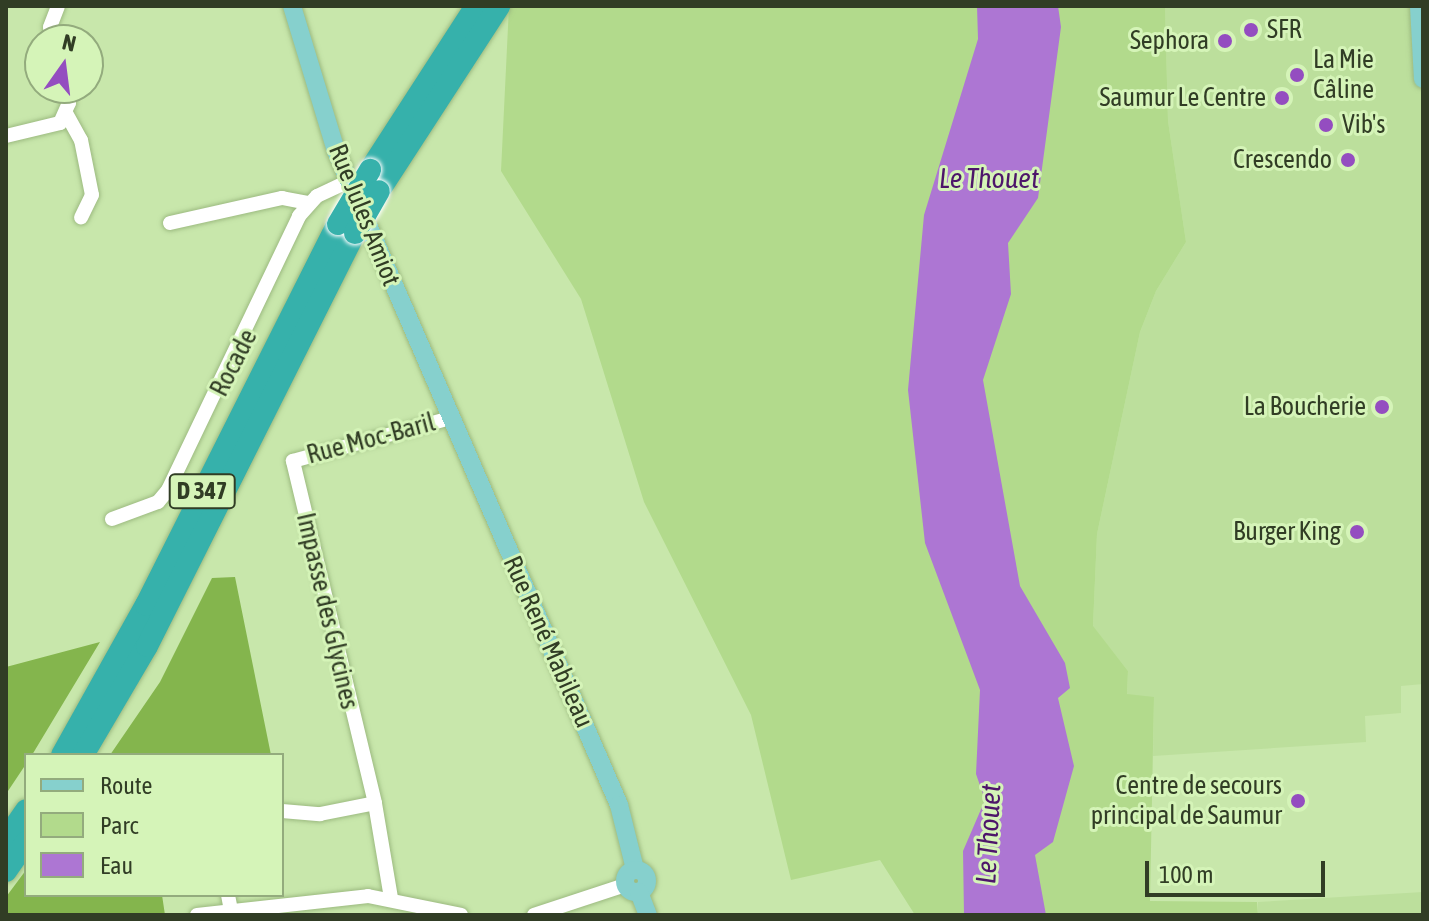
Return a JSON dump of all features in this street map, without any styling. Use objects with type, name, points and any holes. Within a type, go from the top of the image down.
[{"type":"highway","name":"Rocade","points":[[63,753],[129,637],[374,180],[476,6]]},
{"type":"highway","name":"D 347","points":[[374,180],[499,6]]},
{"type":"highway","name":"D 347","points":[[84,753],[147,646],[347,229]]},
{"type":"highway","points":[[6,839],[24,813]]},
{"type":"highway","points":[[6,871],[24,845]]},
{"type":"main road","name":"Rue Jules Amiot","points":[[292,6],[349,181],[450,418]]},
{"type":"main road","points":[[1419,6],[1423,79]]},
{"type":"main road","name":"Rue René Mabileau","points":[[450,418],[608,777],[629,832],[633,882],[648,915]]},
{"type":"street","points":[[66,104],[67,115],[81,140],[92,195],[81,218]]},
{"type":"street","points":[[6,136],[60,123],[67,115]]},
{"type":"street","points":[[112,519],[158,502],[168,490],[308,203],[349,181]]},
{"type":"street","points":[[170,223],[282,198],[308,203]]},
{"type":"street","name":"Rue Moc-Baril","points":[[293,461],[450,418]]},
{"type":"street","name":"Impasse des Glycines","points":[[293,461],[362,761],[375,803],[391,898]]},
{"type":"street","points":[[284,811],[320,814],[375,803]]},
{"type":"street","points":[[534,915],[633,882]]},
{"type":"street","points":[[197,915],[230,907],[311,900],[391,898],[461,915]]},
{"type":"shaded area","points":[[1165,6],[1423,6],[1423,684],[1401,686],[1401,713],[1365,716],[1366,742],[1153,756],[1154,698],[1127,695],[1128,671],[1093,627],[1097,534],[1140,332],[1156,291],[1186,242],[1168,121]]},
{"type":"shaded area","points":[[235,577],[271,753],[111,753],[160,682],[212,578]]},
{"type":"shaded area","points":[[100,642],[33,753],[24,753],[24,767],[6,794],[6,667]]},
{"type":"shaded area","points":[[24,873],[24,897],[162,897],[165,915],[6,915],[6,897]]},
{"type":"shaded area","points":[[1423,892],[1423,915],[1258,915],[1258,902]]},
{"type":"green space","points":[[509,6],[1165,6],[1168,121],[1186,242],[1156,291],[1140,332],[1097,534],[1093,626],[1128,671],[1127,694],[1154,697],[1150,901],[1257,902],[1258,915],[915,915],[880,860],[791,880],[751,715],[644,502],[581,299],[501,171]]},
{"type":"water","name":"Le Thouet","points":[[977,6],[1058,6],[1061,27],[1038,198],[1008,243],[1011,294],[983,380],[1020,586],[1065,663],[1070,688],[1058,698],[1074,766],[1053,842],[1035,855],[1046,915],[964,915],[963,851],[985,800],[976,774],[980,690],[925,543],[908,390],[924,215],[978,39]]},
{"type":"place","name":"SFR","points":[[1251,30]]},
{"type":"place","name":"Sephora","points":[[1225,41]]},
{"type":"place","name":"La Mie Câline","points":[[1297,75]]},
{"type":"place","name":"Saumur Le Centre","points":[[1282,98]]},
{"type":"place","name":"Vib's","points":[[1326,125]]},
{"type":"place","name":"Crescendo","points":[[1348,160]]},
{"type":"place","name":"La Boucherie","points":[[1382,407]]},
{"type":"place","name":"Burger King","points":[[1357,532]]},
{"type":"place","name":"Centre de secours principal de Saumur","points":[[1298,801]]}]
